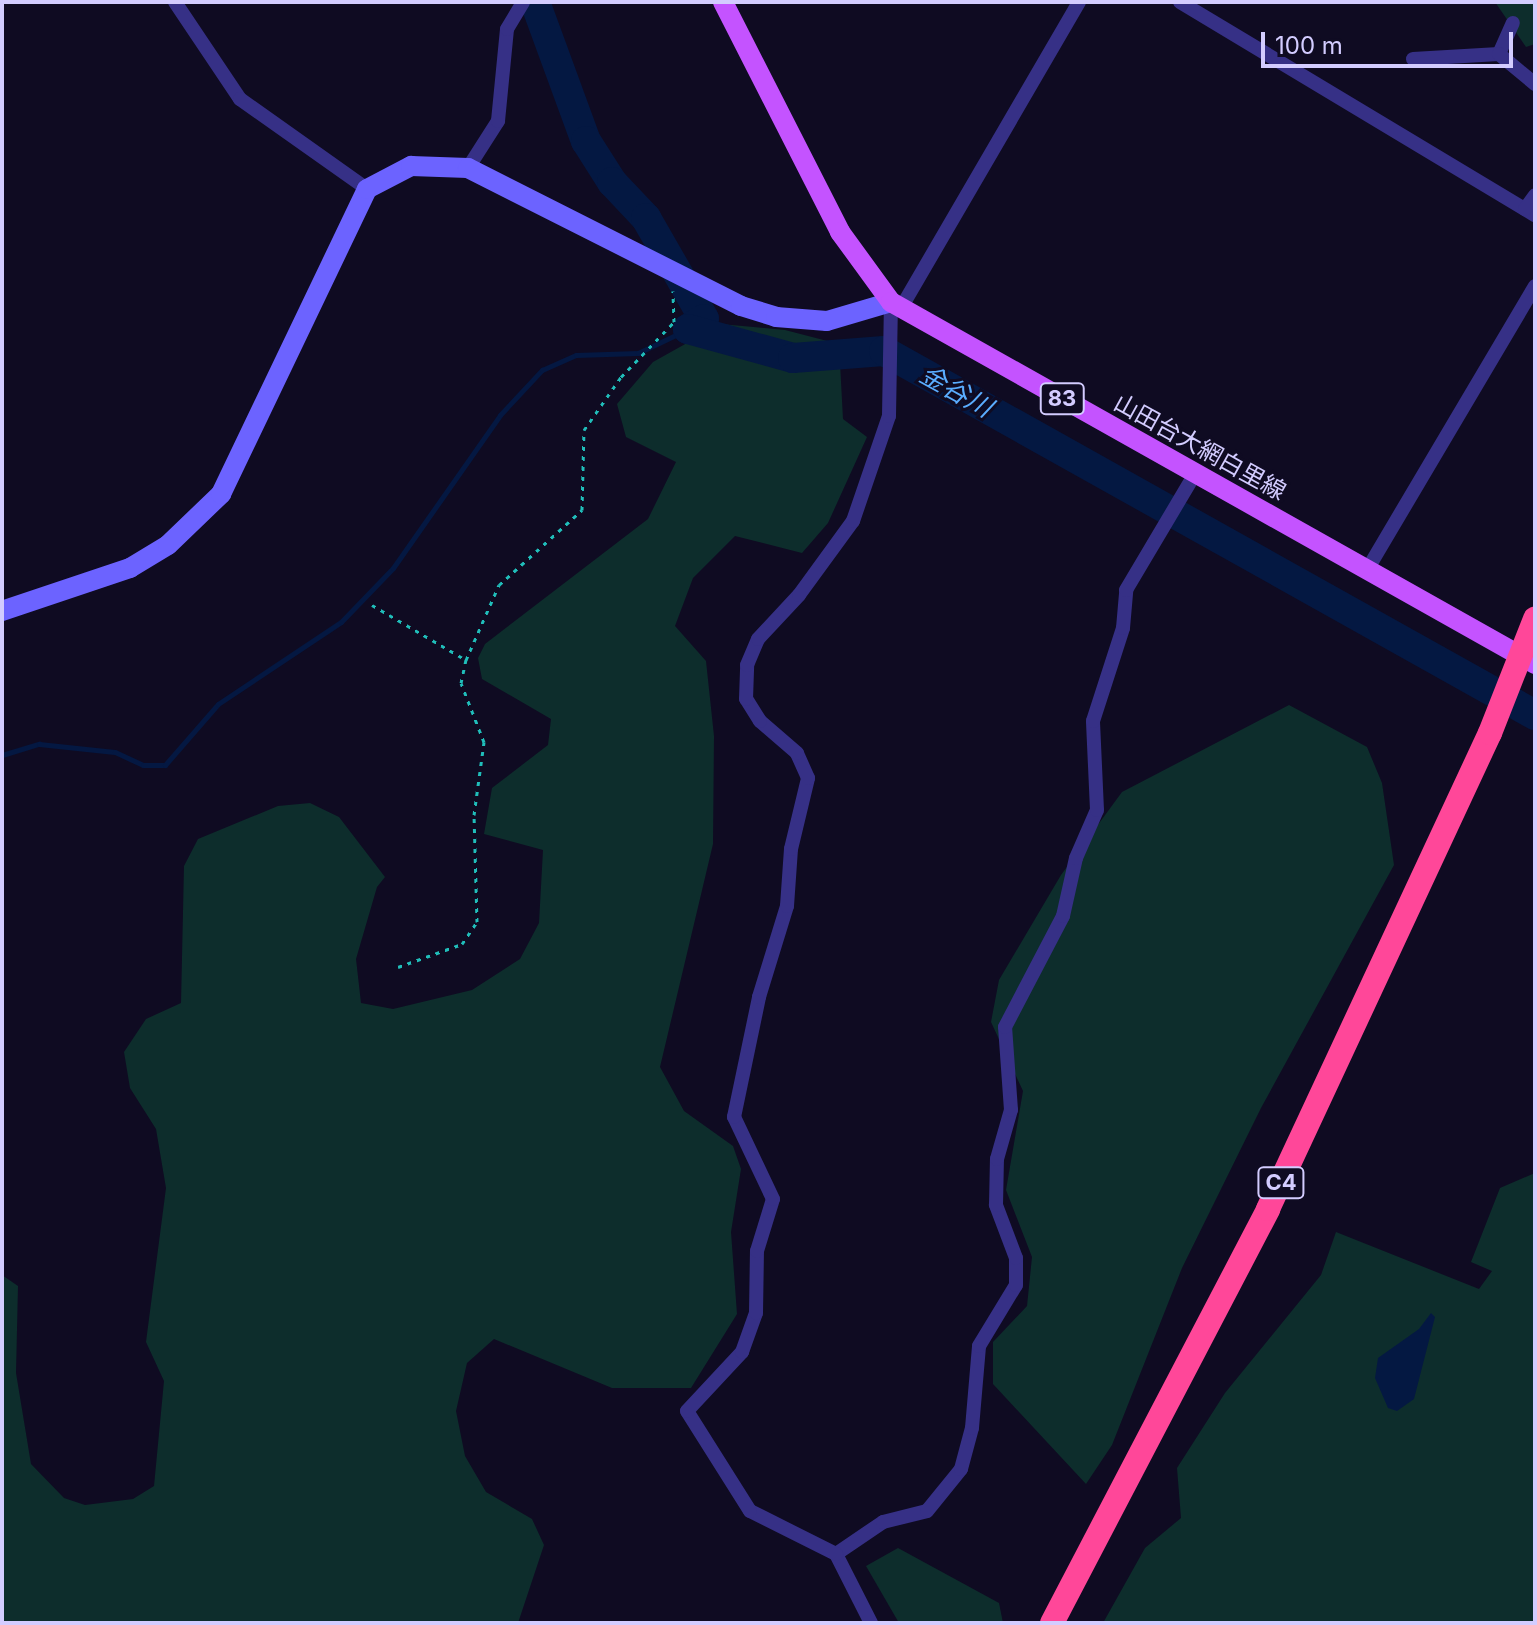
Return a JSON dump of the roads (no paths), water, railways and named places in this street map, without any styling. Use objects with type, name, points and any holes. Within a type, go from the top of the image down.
[{"type":"highway","name":"C4","points":[[1052,1623],[1268,1209],[1490,733],[1535,619]]},
{"type":"main road","name":"山田台大網白里線","points":[[723,2],[840,232],[896,305],[1535,664]]},
{"type":"street","points":[[175,2],[240,99],[367,189]]},
{"type":"street","points":[[468,168],[498,121],[507,29],[523,2]]},
{"type":"street","points":[[871,1623],[836,1554],[750,1511],[687,1411],[742,1352],[756,1313],[757,1251],[773,1199],[734,1117],[759,997],[787,906],[791,849],[808,778],[797,753],[760,721],[746,699],[747,665],[758,639],[799,595],[853,521],[889,416],[896,305],[1079,2]]},
{"type":"street","points":[[1180,2],[1530,212],[1535,195]]},
{"type":"street","points":[[1499,54],[1513,23]]},
{"type":"street","points":[[1413,59],[1499,54],[1535,84]]},
{"type":"street","points":[[2,611],[130,568],[168,545],[221,494],[367,189],[411,166],[468,168],[741,306],[776,317],[827,321],[896,305]]},
{"type":"street","points":[[1367,570],[1535,286]]},
{"type":"street","points":[[836,1554],[883,1522],[927,1511],[961,1469],[972,1428],[979,1346],[1016,1285],[1016,1258],[996,1205],[997,1159],[1011,1110],[1005,1027],[1063,916],[1076,858],[1097,810],[1093,721],[1123,628],[1126,590],[1195,474]]},
{"type":"water","points":[[1431,1313],[1435,1317],[1414,1399],[1397,1411],[1388,1408],[1375,1378],[1378,1358],[1419,1329]]},
{"type":"waterway","name":"金谷川","points":[[535,2],[586,141],[612,182],[646,218],[704,319],[688,329]]},
{"type":"waterway","points":[[2,755],[39,744],[115,752],[143,765],[165,765],[218,704],[341,622],[393,568],[500,415],[542,370],[576,355],[638,353],[688,329]]},
{"type":"waterway","name":"金谷川","points":[[688,329],[793,358],[884,351],[1535,715]]}]
